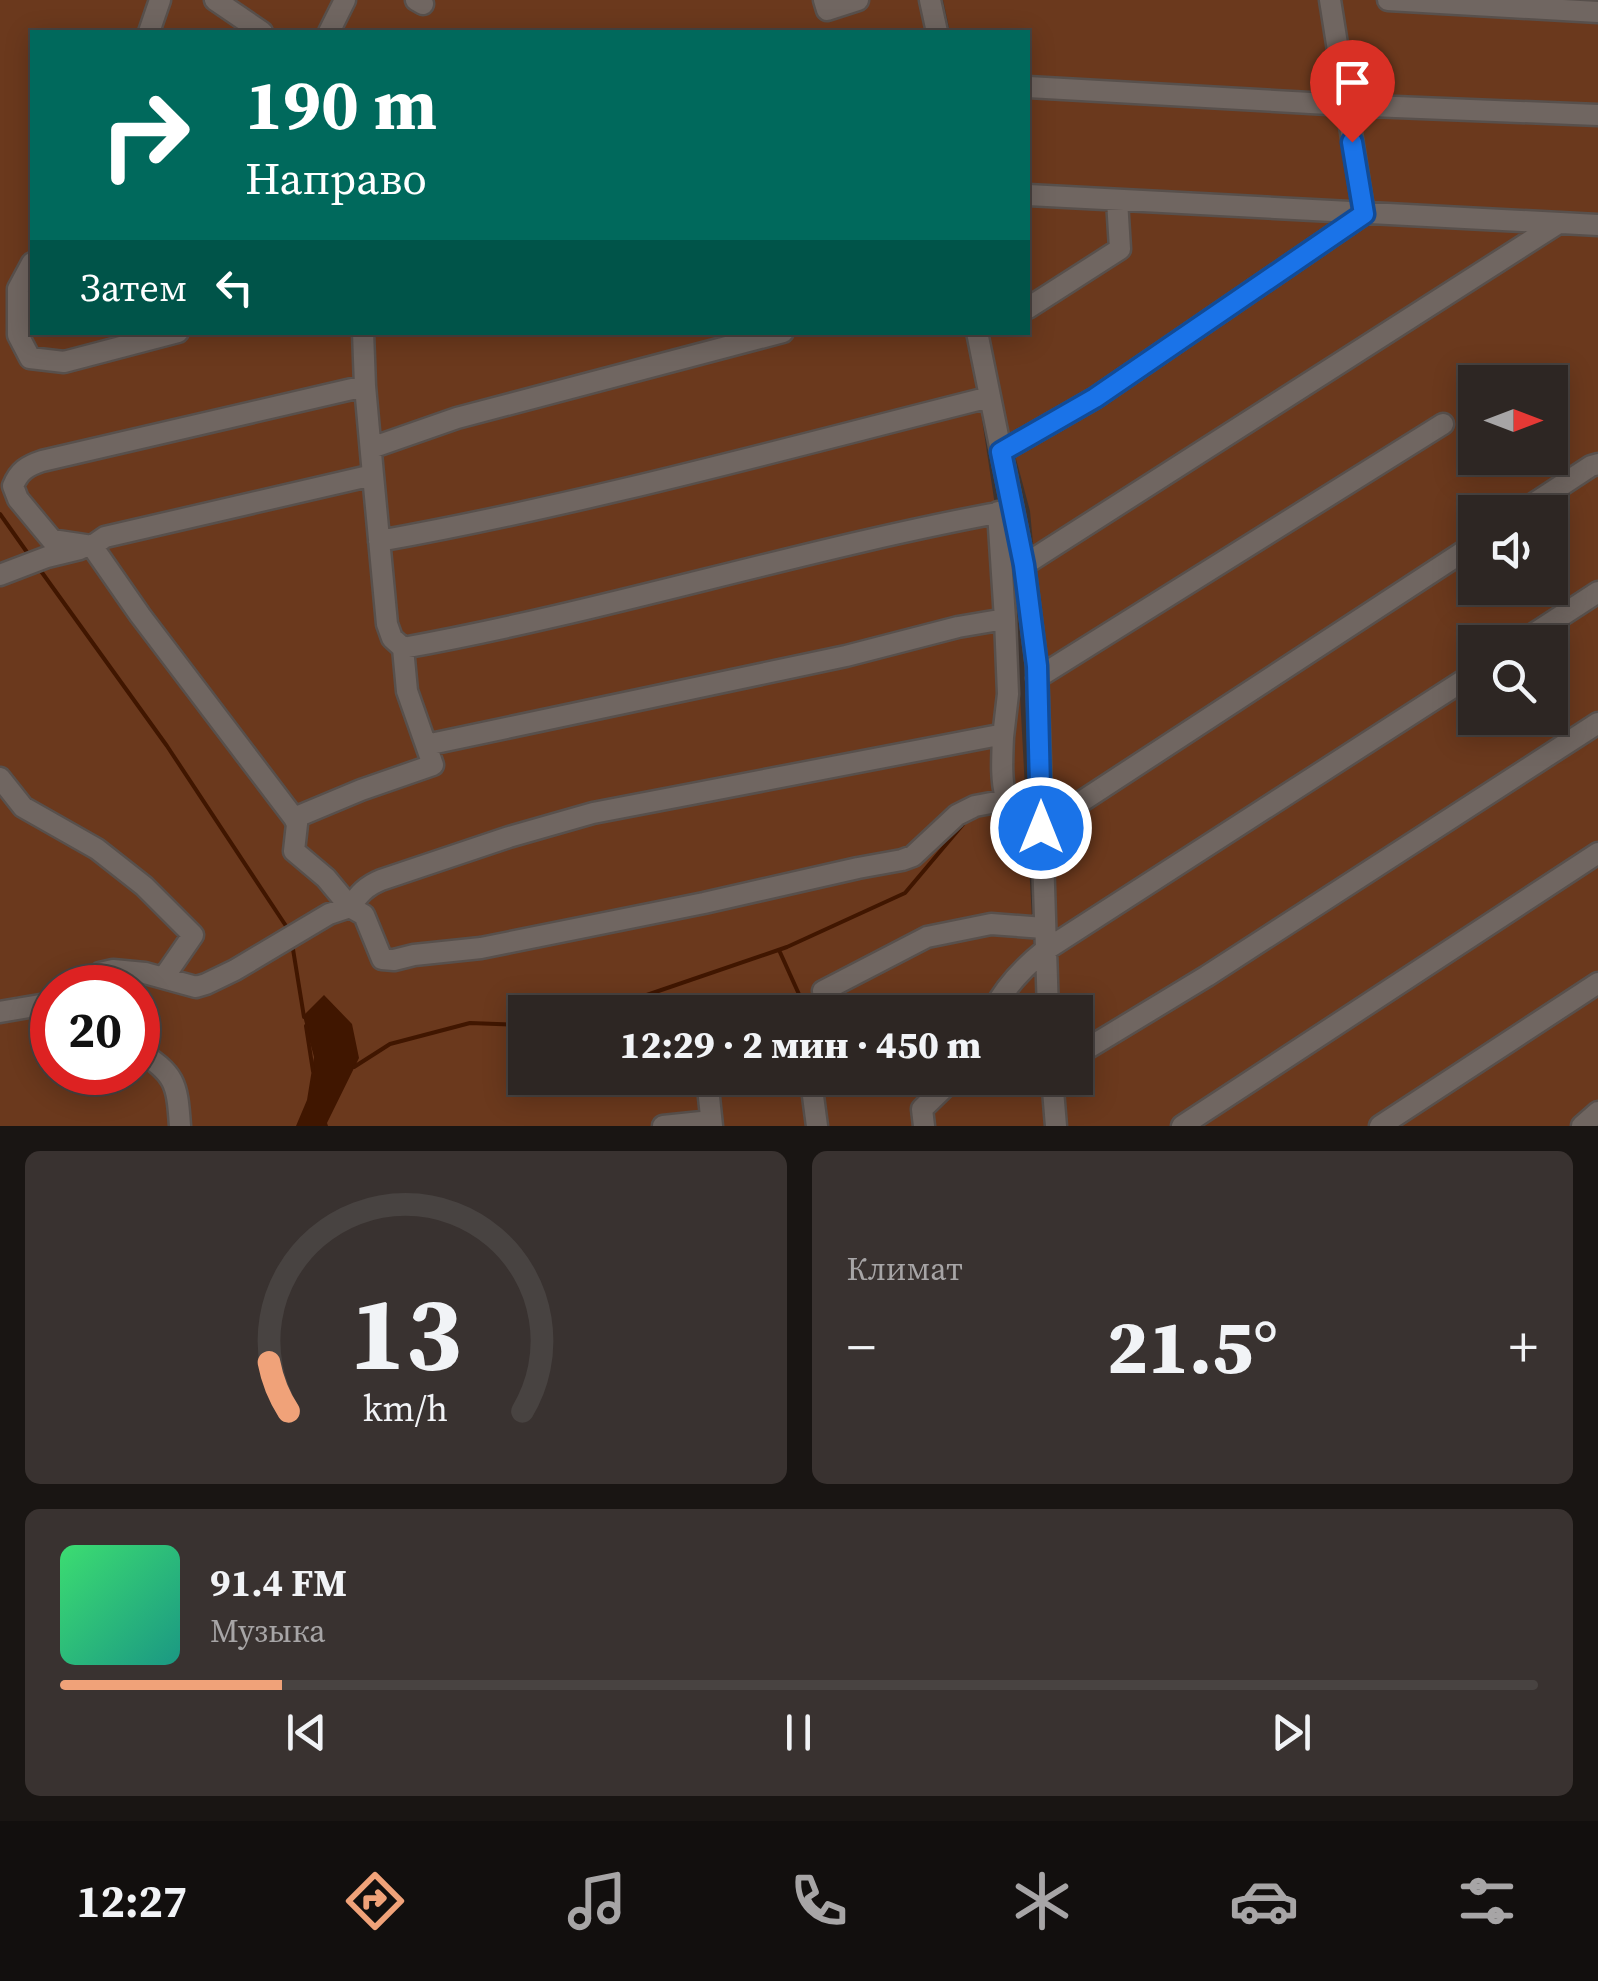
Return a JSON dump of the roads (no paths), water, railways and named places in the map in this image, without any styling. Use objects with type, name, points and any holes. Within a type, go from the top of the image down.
[{"type":"lane","points":[[150,30],[160,0]]},
{"type":"lane","points":[[215,0],[259,30]]},
{"type":"lane","points":[[330,30],[345,0]]},
{"type":"lane","points":[[824,0],[827,10],[858,0]]},
{"type":"lane","points":[[930,0],[936,30]]},
{"type":"lane","points":[[1330,0],[1364,214]]},
{"type":"lane","points":[[1388,0],[1598,12]]},
{"type":"lane","points":[[1030,87],[1346,106],[1598,115]]},
{"type":"lane","points":[[1030,195],[1598,225]]},
{"type":"lane","points":[[1030,307],[1120,249],[1117,200]]},
{"type":"lane","points":[[1001,452],[1095,398],[1364,214]]},
{"type":"lane","points":[[1024,565],[1557,224]]},
{"type":"lane","points":[[30,267],[18,289],[18,335],[30,358],[64,362],[167,335]]},
{"type":"lane","points":[[294,818],[433,765],[407,691],[403,648],[392,638],[387,624],[363,335]]},
{"type":"lane","points":[[371,448],[476,413],[772,335]]},
{"type":"lane","points":[[981,335],[1001,452],[1006,511],[1008,694],[1001,772],[1012,816],[1023,828],[1041,834]]},
{"type":"lane","points":[[366,386],[42,461],[8,477],[18,499],[52,540],[92,546],[294,818],[294,852],[326,878],[350,907],[364,915],[382,959],[481,948],[902,860],[912,856],[958,815],[975,806],[1007,800]]},
{"type":"lane","points":[[380,541],[575,500],[990,397]]},
{"type":"lane","points":[[1037,678],[1444,424]]},
{"type":"lane","points":[[1548,495],[1598,464]]},
{"type":"lane","points":[[0,576],[47,557],[92,546],[105,537],[373,475]]},
{"type":"lane","points":[[1006,511],[1024,565],[1037,678],[1047,995]]},
{"type":"lane","points":[[403,648],[1006,511]]},
{"type":"lane","points":[[1041,834],[1458,555]]},
{"type":"lane","points":[[1548,625],[1598,592]]},
{"type":"lane","points":[[426,745],[776,672],[1005,619]]},
{"type":"lane","points":[[1002,995],[1044,951],[1458,684]]},
{"type":"lane","points":[[1093,1045],[1207,976],[1598,723]]},
{"type":"lane","points":[[160,976],[196,987],[206,984],[329,914],[350,907],[369,885],[578,817],[975,738],[1003,737]]},
{"type":"lane","points":[[0,778],[22,807],[97,849],[144,886],[193,935],[164,977]]},
{"type":"lane","points":[[1182,1126],[1598,853]]},
{"type":"lane","points":[[823,991],[927,938],[991,924],[1044,928]]},
{"type":"lane","points":[[1380,1126],[1598,983]]},
{"type":"lane","points":[[0,1012],[30,1007]]},
{"type":"lane","points":[[160,1067],[169,1074],[178,1092],[180,1126]]},
{"type":"lane","points":[[663,1126],[712,1124],[708,1095]]},
{"type":"lane","points":[[924,1126],[922,1109],[936,1095]]},
{"type":"lane","points":[[1053,1095],[1056,1126]]},
{"type":"lane","points":[[813,1096],[817,1126]]},
{"type":"lane","points":[[1582,1126],[1598,1112]]},
{"type":"waterway","points":[[0,514],[29,555]]},
{"type":"waterway","points":[[38,567],[167,746],[288,929]]},
{"type":"waterway","points":[[647,995],[787,947],[905,893],[965,822]]},
{"type":"waterway","points":[[292,943],[304,1017]]},
{"type":"waterway","points":[[779,950],[799,995]]},
{"type":"waterway","points":[[354,1067],[390,1044],[470,1023],[508,1024]]},
{"type":"waterway","points":[[306,1026],[313,1071]]}]
